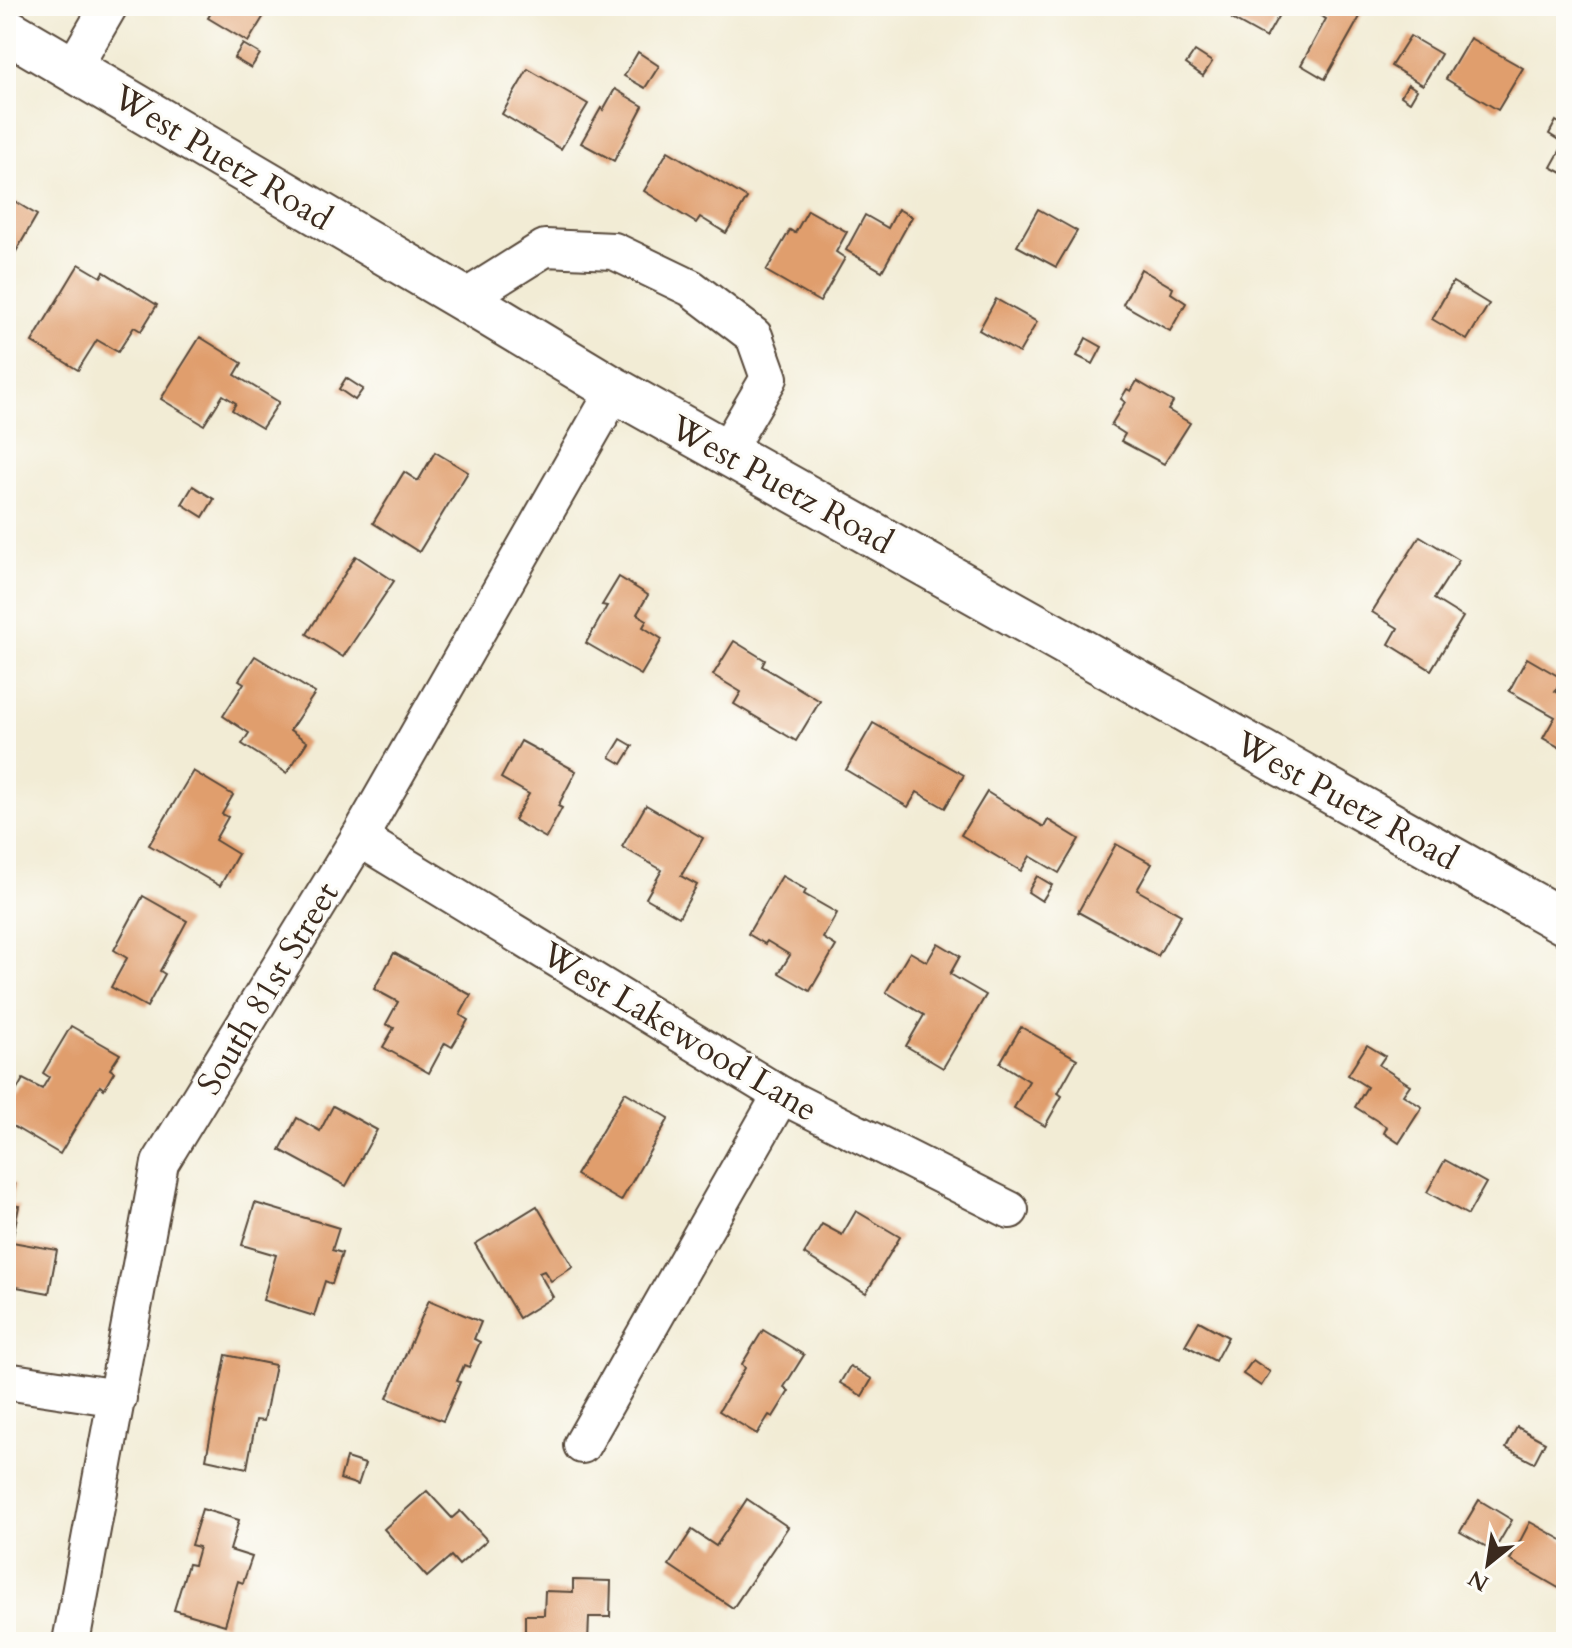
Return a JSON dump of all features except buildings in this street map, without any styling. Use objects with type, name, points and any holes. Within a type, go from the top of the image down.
[{"type":"street","points":[[73,68],[109,6]]},
{"type":"street","name":"West Puetz Road","points":[[6,30],[725,453],[1566,923]]},
{"type":"street","points":[[464,299],[545,248],[614,251],[691,288],[754,336],[769,378],[725,453]]},
{"type":"street","name":"South 81st Street","points":[[71,1642],[160,1163],[359,838],[615,390]]},
{"type":"street","name":"West Lakewood Lane","points":[[359,838],[781,1095],[1010,1210]]},
{"type":"street","points":[[582,1445],[781,1095]]},
{"type":"street","points":[[6,1381],[118,1398]]}]
